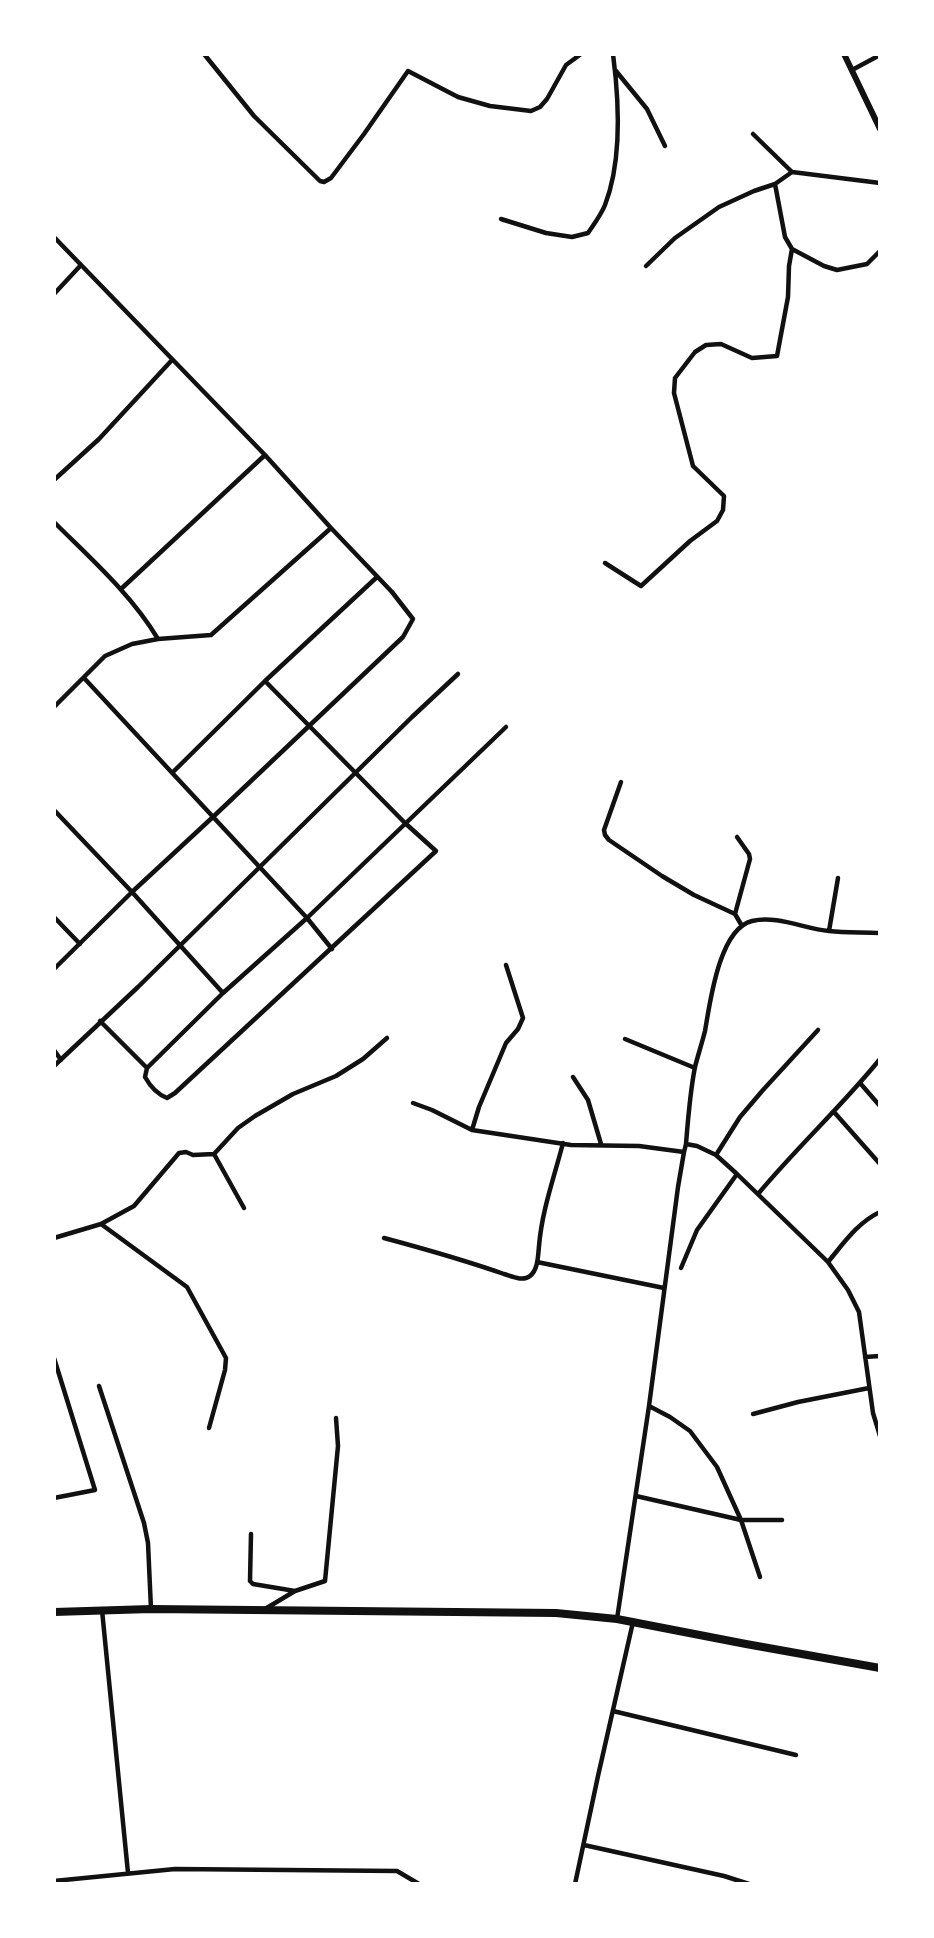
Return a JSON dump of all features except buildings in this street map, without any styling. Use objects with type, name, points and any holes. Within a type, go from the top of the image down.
[{"type":"main road","points":[[54,1612],[151,1609],[556,1613],[617,1618],[880,1668]]},
{"type":"street","points":[[204,54],[254,116],[320,181],[324,182],[331,177],[364,134],[408,70],[458,97],[490,106],[531,111],[540,107],[566,65],[581,54]]},
{"type":"street","points":[[501,219],[546,233],[572,237],[588,233],[605,206],[613,174],[617,141],[613,54]]},
{"type":"street","points":[[844,54],[880,129]]},
{"type":"street","points":[[852,70],[880,55]]},
{"type":"street","points":[[615,69],[647,109],[665,146]]},
{"type":"street","points":[[753,134],[792,172],[880,183]]},
{"type":"street","points":[[646,266],[675,238],[719,207],[775,184],[792,172]]},
{"type":"street","points":[[775,184],[785,237],[792,249],[824,266],[837,270],[867,264],[880,251]]},
{"type":"street","points":[[54,237],[265,455],[402,603],[413,619],[403,638],[132,892],[54,969]]},
{"type":"street","points":[[605,563],[641,586],[690,541],[717,521],[723,510],[724,496],[693,466],[674,393],[675,378],[695,352],[706,345],[721,344],[752,358],[777,356],[788,297],[792,249]]},
{"type":"street","points":[[54,294],[81,265]]},
{"type":"street","points":[[54,480],[99,440],[172,360]]},
{"type":"street","points":[[121,589],[265,455]]},
{"type":"street","points":[[54,522],[121,589],[145,617],[158,639]]},
{"type":"street","points":[[54,706],[105,656],[132,644],[158,639],[211,635],[331,528]]},
{"type":"street","points":[[173,772],[377,577]]},
{"type":"street","points":[[54,1066],[458,674]]},
{"type":"street","points":[[84,678],[214,816],[307,918],[332,949]]},
{"type":"street","points":[[266,681],[405,823],[436,851],[176,1093],[167,1098],[161,1096],[145,1077],[147,1068],[223,993],[307,918],[405,823],[506,727]]},
{"type":"street","points":[[621,782],[604,830],[609,840],[670,881],[735,914],[742,926]]},
{"type":"street","points":[[54,810],[223,993]]},
{"type":"street","points":[[735,914],[750,859],[737,837]]},
{"type":"street","points":[[829,931],[838,878]]},
{"type":"street","points":[[54,917],[80,944]]},
{"type":"street","points":[[617,1618],[649,1406],[695,1068],[717,972],[733,934],[752,921],[769,920],[829,931],[880,933]]},
{"type":"street","points":[[472,1130],[479,1107],[506,1043],[522,1023],[523,1018],[506,965]]},
{"type":"street","points":[[100,1022],[147,1068]]},
{"type":"street","points":[[716,1155],[748,1108],[818,1030]]},
{"type":"street","points":[[54,1238],[101,1224],[134,1206],[179,1153],[214,1154],[238,1128],[255,1116],[293,1094],[336,1076],[363,1059],[387,1038]]},
{"type":"street","points":[[625,1039],[695,1068]]},
{"type":"street","points":[[54,1050],[61,1060]]},
{"type":"street","points":[[758,1194],[880,1059]]},
{"type":"street","points":[[573,1077],[588,1100],[600,1144]]},
{"type":"street","points":[[860,1083],[880,1106]]},
{"type":"street","points":[[414,1103],[472,1130],[571,1145],[639,1146],[684,1152]]},
{"type":"street","points":[[834,1112],[880,1164]]},
{"type":"street","points":[[384,1238],[523,1279],[531,1275],[537,1262],[544,1211],[563,1143]]},
{"type":"street","points":[[686,1144],[697,1146],[716,1155],[828,1262],[848,1290],[859,1312],[873,1413],[880,1436]]},
{"type":"street","points":[[214,1154],[244,1208]]},
{"type":"street","points":[[681,1268],[697,1230],[737,1174]]},
{"type":"street","points":[[828,1262],[865,1221],[880,1212]]},
{"type":"street","points":[[101,1224],[187,1287],[226,1358],[225,1370],[209,1428]]},
{"type":"street","points":[[537,1262],[664,1288]]},
{"type":"street","points":[[865,1357],[880,1356]]},
{"type":"street","points":[[54,1358],[95,1490],[54,1497]]},
{"type":"street","points":[[99,1386],[144,1523],[148,1543],[151,1609]]},
{"type":"street","points":[[753,1414],[798,1402],[869,1388]]},
{"type":"street","points":[[649,1406],[690,1431],[717,1467],[741,1520],[760,1577]]},
{"type":"street","points":[[262,1611],[295,1591],[325,1581],[338,1446],[336,1418]]},
{"type":"street","points":[[636,1496],[741,1520],[782,1520]]},
{"type":"street","points":[[251,1534],[250,1581],[252,1584],[295,1591]]},
{"type":"street","points":[[102,1610],[128,1873]]},
{"type":"street","points":[[575,1884],[633,1622]]},
{"type":"street","points":[[613,1711],[796,1755]]},
{"type":"street","points":[[584,1845],[750,1884]]},
{"type":"street","points":[[54,1881],[175,1869],[397,1871],[418,1884]]}]
